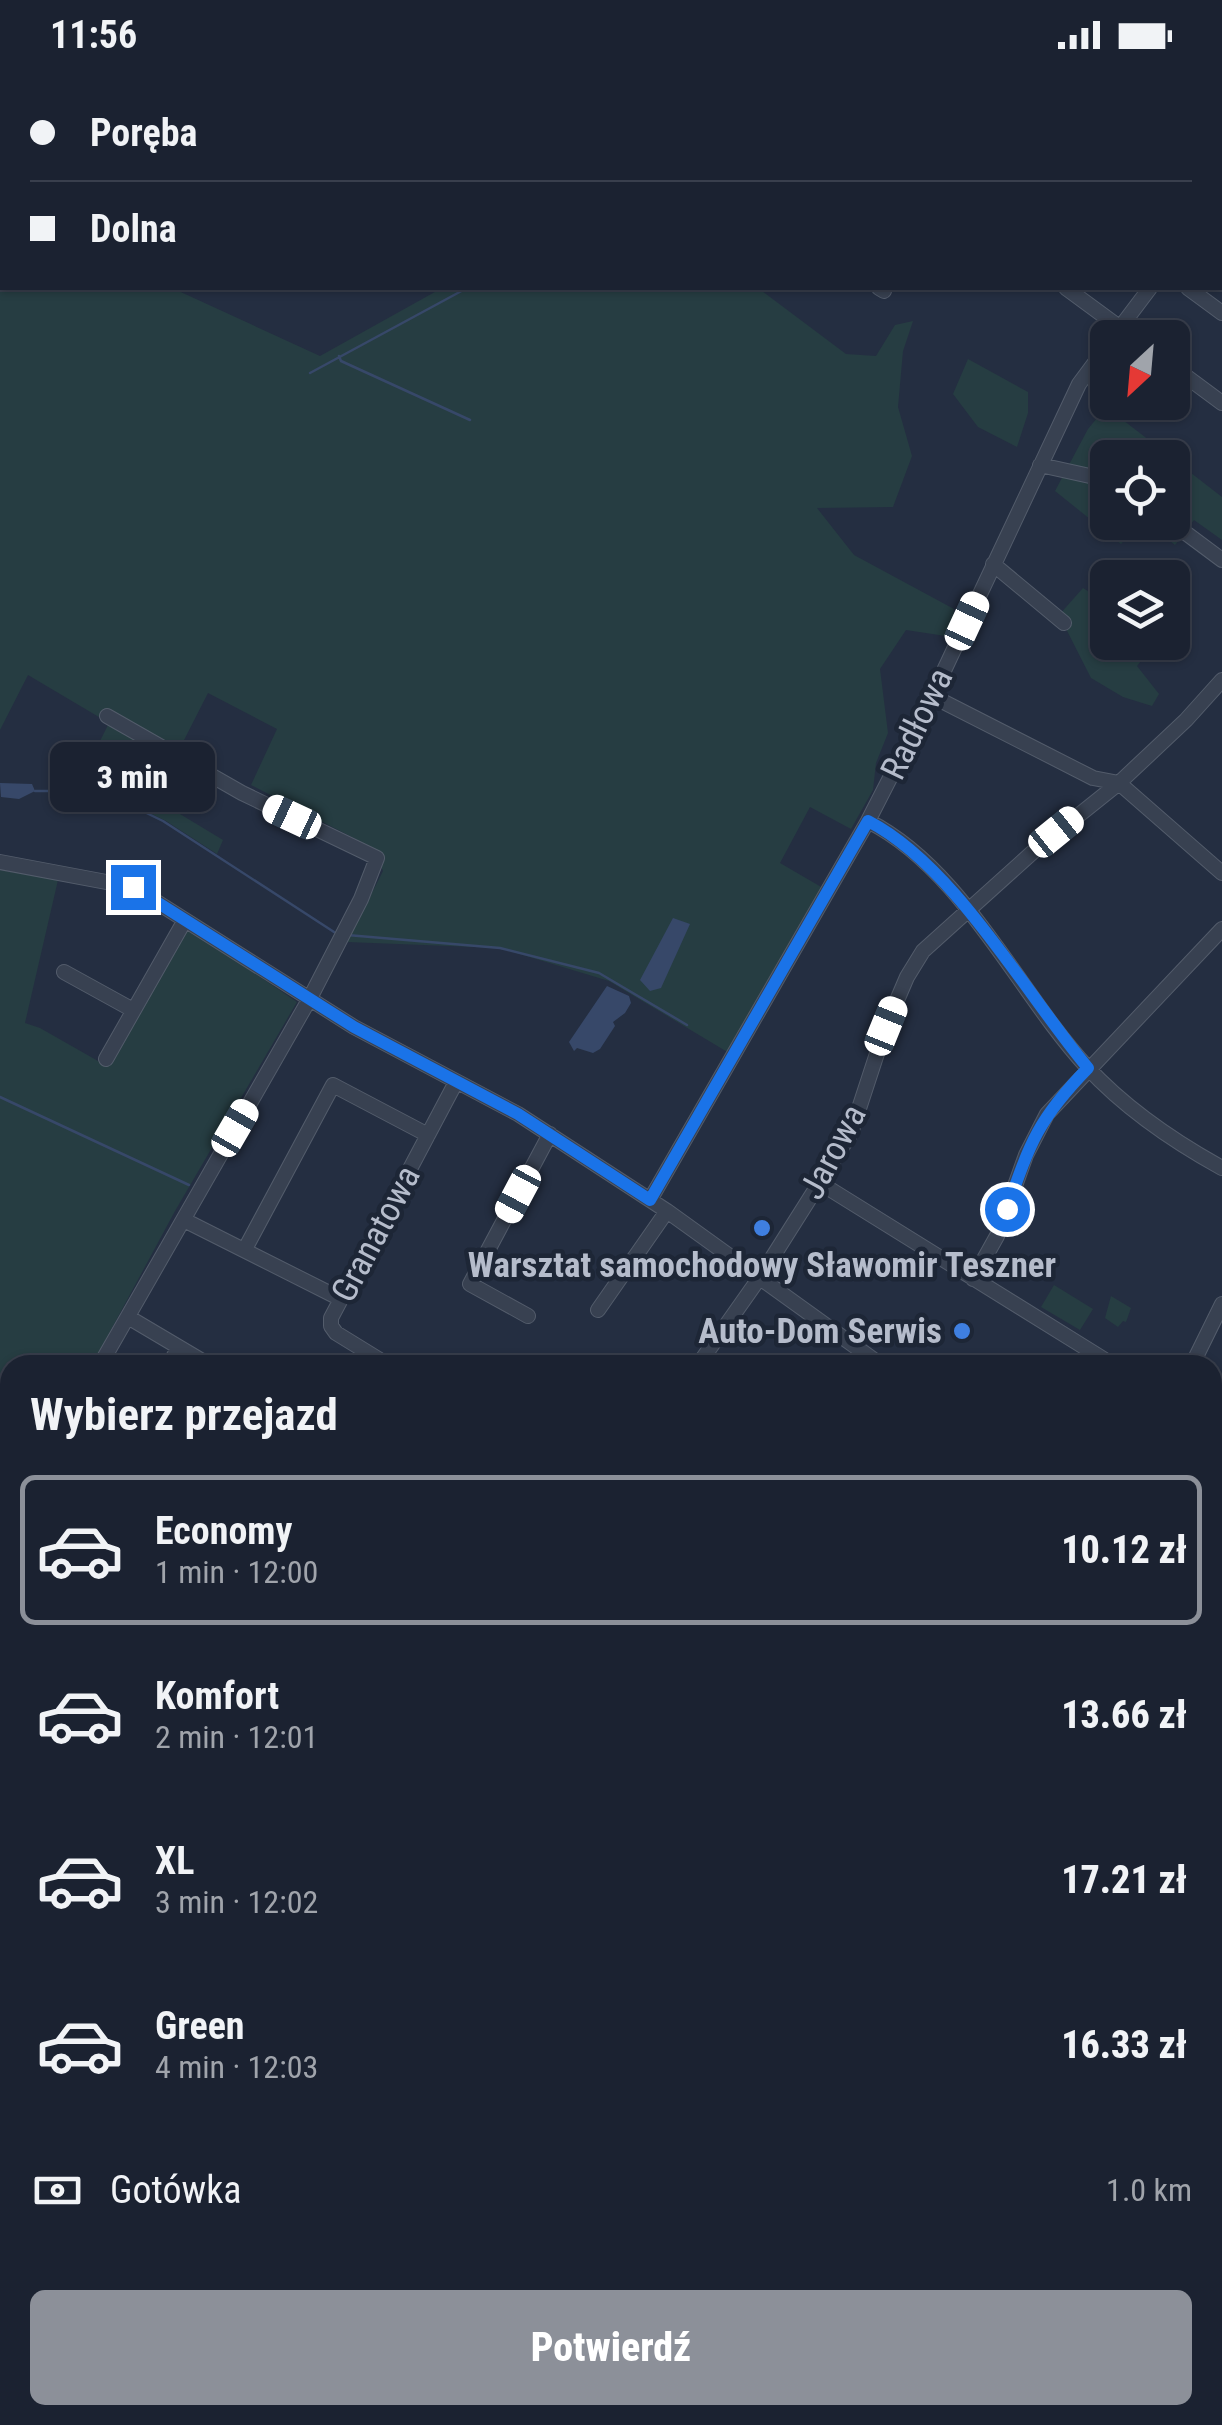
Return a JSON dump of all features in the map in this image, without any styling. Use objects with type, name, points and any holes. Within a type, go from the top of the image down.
[{"type":"street","points":[[1068,290],[1103,320]]},
{"type":"street","points":[[1126,320],[1148,290]]},
{"type":"street","points":[[1191,290],[1222,312]]},
{"type":"street","name":"Radłowa","points":[[650,1200],[868,821],[932,696],[1079,384],[1090,369]]},
{"type":"street","points":[[1190,379],[1222,403]]},
{"type":"street","points":[[1040,465],[1090,476]]},
{"type":"street","points":[[1190,536],[1222,560]]},
{"type":"street","points":[[993,564],[1064,623]]},
{"type":"street","name":"Jarowa","points":[[705,1355],[760,1277],[855,1124],[881,1040],[907,977],[934,940],[1034,851],[1119,783],[1222,680]]},
{"type":"street","points":[[932,696],[1093,778],[1119,783],[1222,873]]},
{"type":"street","points":[[106,1355],[309,1000],[361,899],[377,858],[242,793],[107,716]]},
{"type":"street","points":[[868,821],[932,870],[1088,1068],[1148,1121],[1222,1168]]},
{"type":"street","points":[[0,862],[133,887],[309,1000],[550,1134],[667,1211],[868,1355]]},
{"type":"street","points":[[106,1059],[185,920]]},
{"type":"street","points":[[973,1279],[997,1236],[1037,1128],[1056,1102],[1222,929]]},
{"type":"street","points":[[64,972],[133,1010]]},
{"type":"street","name":"Granatowa","points":[[372,1355],[330,1326],[456,1082]]},
{"type":"street","points":[[246,1249],[333,1085],[428,1135]]},
{"type":"street","points":[[528,1316],[470,1284],[550,1134]]},
{"type":"street","points":[[820,1183],[1097,1355]]},
{"type":"street","points":[[598,1310],[667,1211]]},
{"type":"street","points":[[184,1220],[341,1299]]},
{"type":"street","points":[[1197,1355],[1222,1304]]},
{"type":"street","points":[[128,1317],[193,1355]]},
{"type":"street","points":[[175,1355],[180,1347]]},
{"type":"green space","points":[[0,290],[176,290],[320,356],[438,290],[761,290],[846,354],[876,356],[895,325],[913,321],[903,351],[898,407],[912,456],[893,507],[817,508],[854,555],[954,609],[952,637],[906,630],[880,669],[888,733],[876,763],[873,790],[851,829],[810,807],[780,863],[823,888],[729,1053],[609,981],[500,948],[347,942],[383,871],[373,848],[251,785],[277,729],[208,693],[181,746],[168,757],[151,790],[166,797],[180,814],[223,840],[217,854],[166,821],[130,804],[74,793],[109,723],[28,675],[0,730]]},
{"type":"green space","points":[[968,359],[1028,392],[1028,413],[1017,447],[978,427],[953,394]]},
{"type":"green space","points":[[1095,420],[1123,420],[1149,440],[1090,440],[1090,519],[1055,491]]},
{"type":"green space","points":[[1190,472],[1222,497],[1222,540],[1194,520],[1190,525]]},
{"type":"green space","points":[[1083,588],[1090,592],[1090,660],[1142,660],[1137,666],[1159,694],[1152,706],[1123,697],[1091,678],[1059,615]]},
{"type":"green space","points":[[0,870],[58,880],[25,1023],[105,1065],[187,927],[297,1002],[175,1211],[97,1355],[0,1355]]},
{"type":"green space","points":[[1054,1285],[1093,1309],[1080,1330],[1041,1307]]},
{"type":"green space","points":[[1111,1296],[1131,1308],[1126,1322],[1118,1327],[1105,1318]]},
{"type":"water","points":[[0,783],[32,784],[35,791],[19,799],[1,797]]},
{"type":"water","points":[[673,918],[690,924],[661,988],[650,991],[640,980]]},
{"type":"water","points":[[607,986],[629,996],[631,1003],[613,1022],[615,1026],[600,1049],[593,1053],[577,1048],[574,1051],[569,1042]]},
{"type":"waterway","points":[[310,373],[463,290]]},
{"type":"waterway","points":[[339,356],[341,361],[470,420]]},
{"type":"waterway","points":[[35,791],[60,791],[130,805],[163,821],[334,932]]},
{"type":"waterway","points":[[347,935],[500,948],[599,973],[687,1025]]},
{"type":"waterway","points":[[0,1097],[189,1185]]},
{"type":"place","name":"Warsztat samochodowy Sławomir Teszner","points":[[762,1228]]},
{"type":"place","name":"Auto-Dom Serwis","points":[[962,1331]]},
{"type":"route","points":[[133,887],[354,1027],[518,1114],[650,1200],[868,821],[910,851],[950,889],[1088,1068],[1037,1128],[1007,1209]]}]
